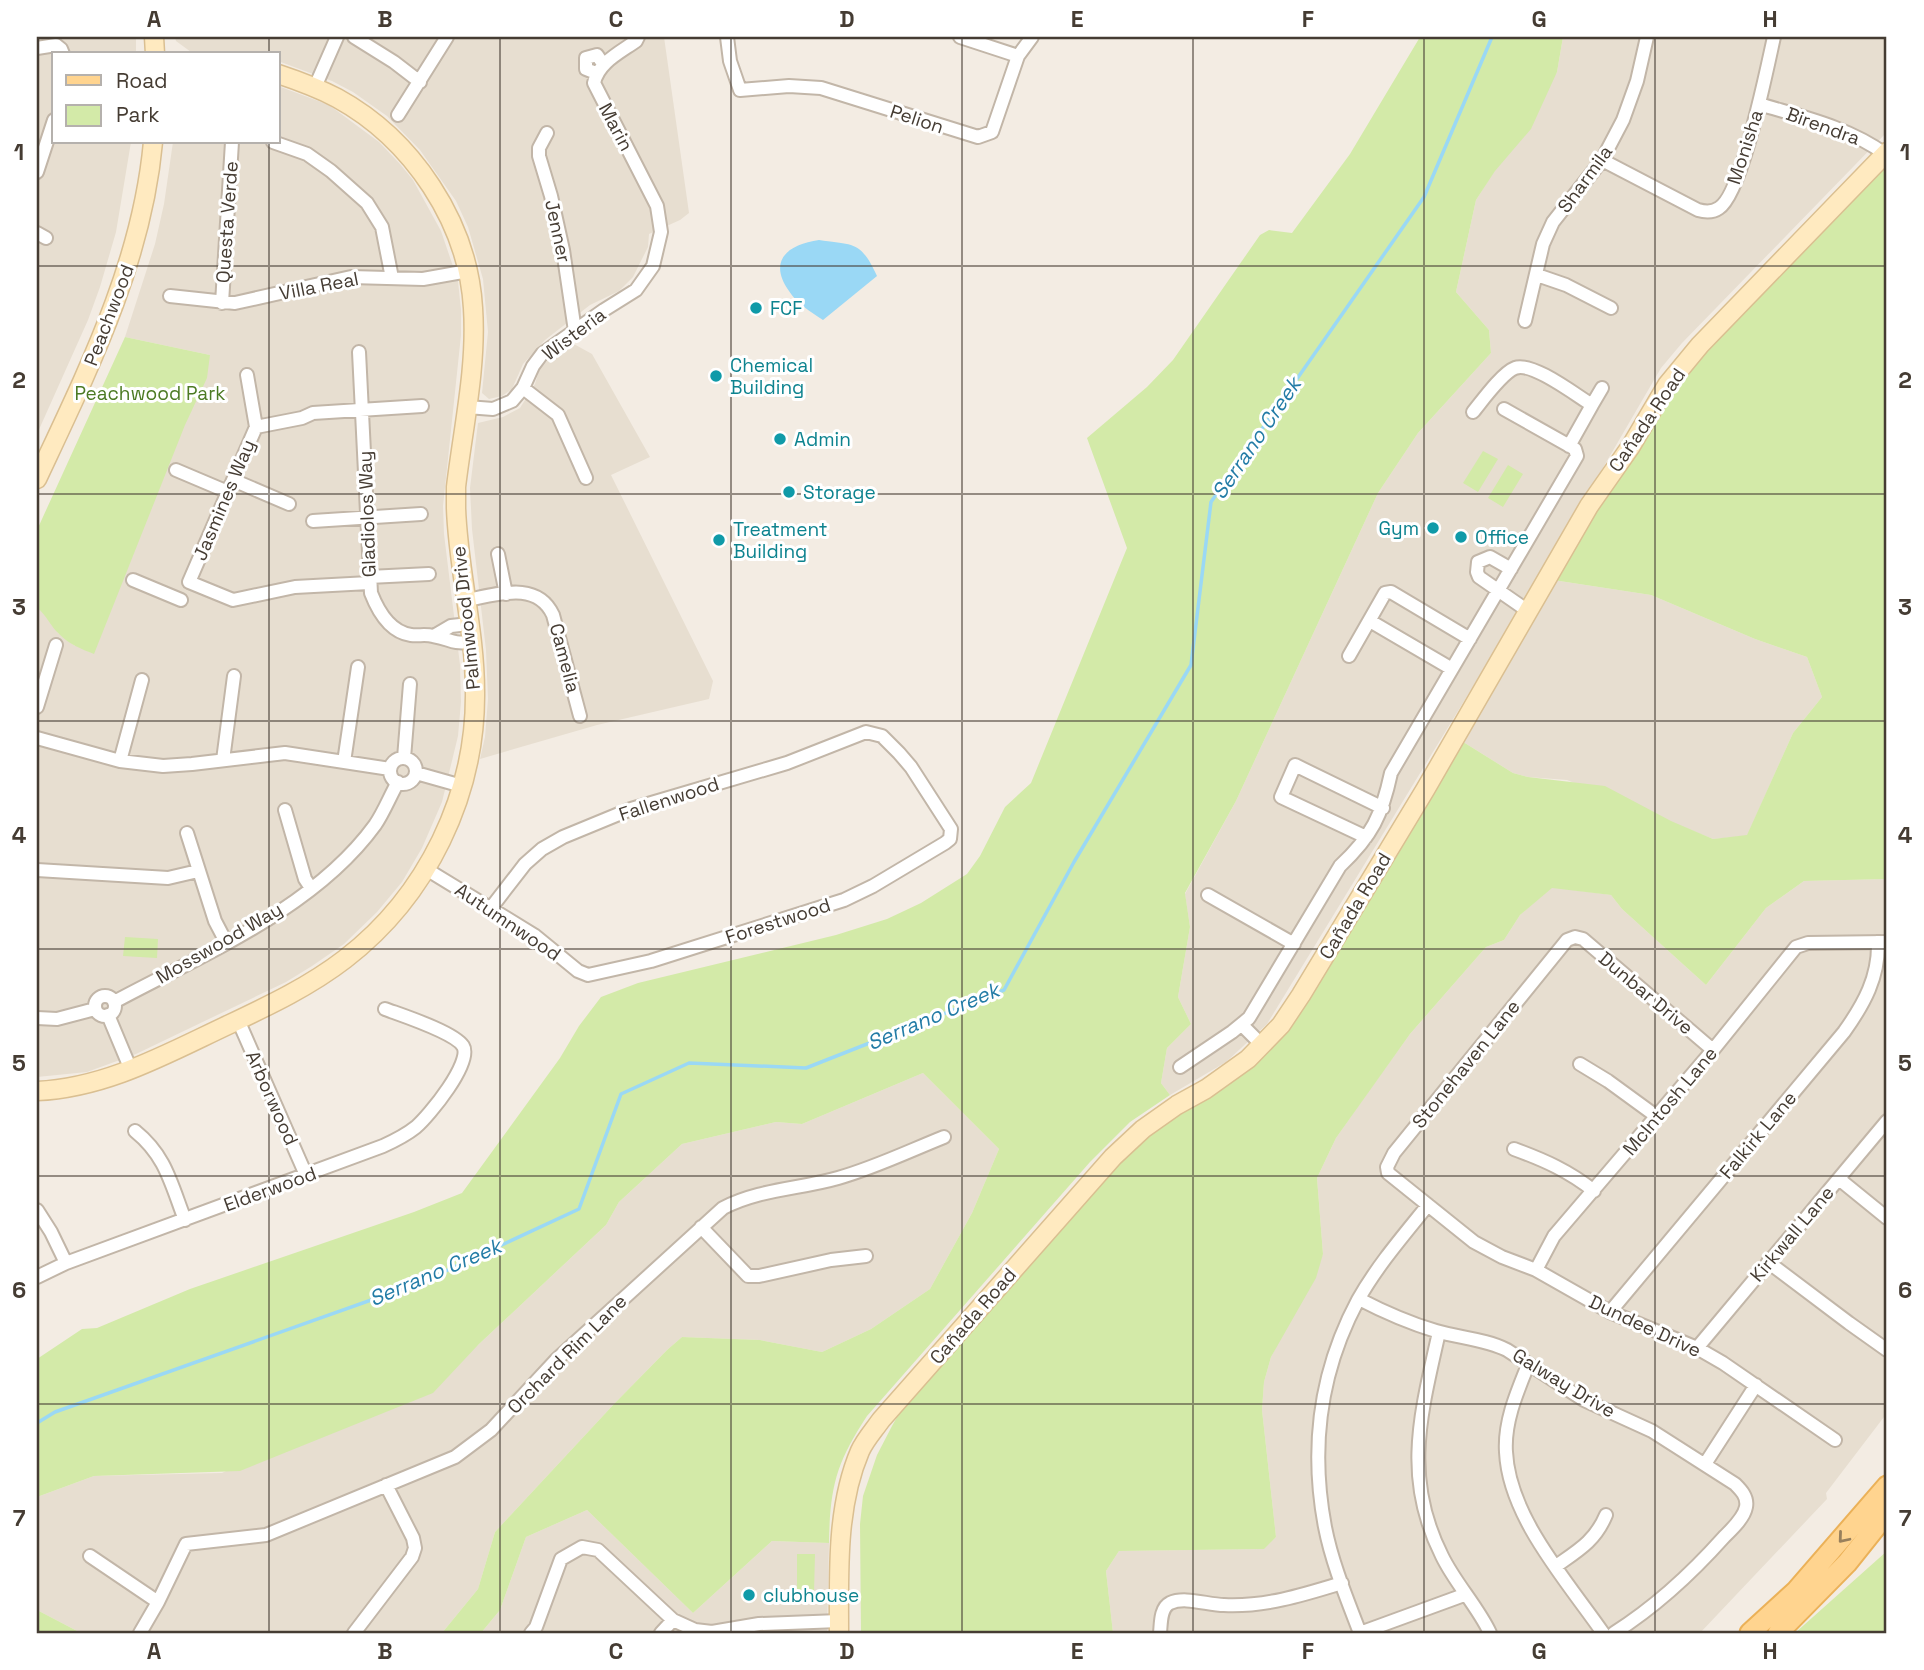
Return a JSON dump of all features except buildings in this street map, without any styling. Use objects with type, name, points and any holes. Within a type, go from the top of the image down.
[{"type":"main road","points":[[1750,1633],[1796,1591],[1887,1486]]},
{"type":"main road","points":[[1778,1633],[1847,1563],[1887,1513]]},
{"type":"street","points":[[314,87],[337,37]]},
{"type":"street","points":[[354,37],[420,82]]},
{"type":"street","points":[[398,115],[447,37]]},
{"type":"street","name":"Marin","points":[[638,37],[599,69],[594,83],[657,206],[661,232]]},
{"type":"street","name":"Pelion","points":[[727,37],[730,61],[740,90],[789,86],[821,88],[978,137],[992,132],[1018,56],[1032,37]]},
{"type":"street","points":[[960,37],[1018,56]]},
{"type":"street","name":"Sharmila","points":[[1525,321],[1543,244],[1553,222],[1602,160],[1623,120],[1637,80],[1647,37]]},
{"type":"street","name":"Monisha","points":[[1602,160],[1698,210],[1707,212],[1717,209],[1726,202],[1747,151],[1774,37]]},
{"type":"street","points":[[37,48],[51,44],[61,50]]},
{"type":"street","name":"Palmwood Drive","points":[[37,1091],[86,1085],[131,1070],[303,988],[345,959],[374,934],[426,869],[454,812],[462,786],[475,707],[470,633],[457,528],[456,487],[474,344],[474,307],[468,271],[460,243],[446,213],[426,178],[407,154],[359,112],[314,87],[280,75]]},
{"type":"street","name":"Birendra","points":[[1759,104],[1829,125],[1886,153]]},
{"type":"street","points":[[37,172],[52,126]]},
{"type":"street","name":"Jenner","points":[[547,133],[539,148],[539,156],[564,250],[575,331]]},
{"type":"street","name":"Peachwood","points":[[37,479],[108,324],[121,288],[143,208],[153,144]]},
{"type":"street","name":"Questa Verde","points":[[222,303],[232,144]]},
{"type":"street","points":[[279,144],[307,154],[367,203],[382,227],[392,278]]},
{"type":"street","name":"Cañada Road","points":[[839,1627],[842,1525],[848,1486],[861,1448],[881,1420],[1113,1157],[1143,1129],[1233,1072],[1281,1025],[1425,790],[1589,506],[1631,446],[1667,384],[1700,345],[1886,153]]},
{"type":"street","name":"Wisteria","points":[[467,407],[493,409],[512,401],[523,388],[533,366],[542,355],[643,283],[657,257],[661,232]]},
{"type":"street","name":"Villa Real","points":[[170,296],[222,303],[248,300],[351,277],[423,279],[468,271]]},
{"type":"street","points":[[1537,275],[1566,285],[1611,308]]},
{"type":"street","name":"Gladiolos Way","points":[[359,352],[369,580],[374,602],[384,618],[394,627],[413,635],[434,636],[450,626],[470,633]]},
{"type":"street","points":[[1473,412],[1509,371],[1520,367],[1533,369],[1592,405]]},
{"type":"street","name":"Jasmines Way","points":[[247,375],[256,427],[189,582],[233,600],[295,587],[369,580]]},
{"type":"street","points":[[523,388],[558,415],[586,478]]},
{"type":"street","points":[[1569,446],[1602,388]]},
{"type":"street","points":[[256,427],[302,418],[313,413],[422,405]]},
{"type":"street","points":[[1180,1067],[1249,1018],[1340,866],[1357,850],[1383,808],[1391,773],[1577,456],[1575,449],[1504,409]]},
{"type":"street","points":[[176,470],[289,504]]},
{"type":"street","points":[[313,521],[421,514]]},
{"type":"street","points":[[498,554],[506,594]]},
{"type":"street","points":[[1511,569],[1490,557],[1478,562],[1477,572],[1479,577],[1528,611]]},
{"type":"street","points":[[369,580],[429,574]]},
{"type":"street","points":[[133,580],[181,600]]},
{"type":"street","points":[[1349,656],[1385,593],[1391,592],[1470,639]]},
{"type":"street","name":"Camelia","points":[[466,600],[506,594],[534,594],[549,606],[580,716]]},
{"type":"street","points":[[1370,621],[1452,669]]},
{"type":"street","points":[[37,707],[56,645]]},
{"type":"street","points":[[344,762],[358,667]]},
{"type":"street","points":[[223,760],[234,676]]},
{"type":"street","points":[[120,761],[142,680]]},
{"type":"street","points":[[404,758],[410,684]]},
{"type":"street","name":"Forestwood","points":[[588,975],[651,961],[844,900],[945,843],[951,834],[948,824],[911,767],[882,736],[872,732]]},
{"type":"street","name":"Fallenwood","points":[[491,908],[525,864],[542,849],[564,837],[631,809],[787,763],[872,732]]},
{"type":"street","points":[[37,738],[120,761],[163,765],[285,753],[390,769]]},
{"type":"street","points":[[404,758],[414,765],[416,773]]},
{"type":"street","points":[[404,758],[394,762],[390,769],[392,777],[398,782],[409,782],[416,773]]},
{"type":"street","points":[[1366,837],[1281,797],[1295,765],[1383,808]]},
{"type":"street","points":[[416,773],[462,786]]},
{"type":"street","name":"Mosswood Way","points":[[114,1002],[272,917],[338,868],[375,824],[398,782]]},
{"type":"street","points":[[285,810],[305,879],[311,888]]},
{"type":"street","points":[[187,833],[215,920],[226,942]]},
{"type":"street","name":"Autumnwood","points":[[426,869],[534,935],[578,971],[588,975]]},
{"type":"street","points":[[37,870],[168,878],[198,871]]},
{"type":"street","points":[[1208,894],[1294,944]]},
{"type":"street","name":"Dunbar Drive","points":[[1579,937],[1713,1050]]},
{"type":"street","name":"Stonehaven Lane","points":[[1416,1197],[1388,1173],[1390,1160],[1567,940],[1579,937]]},
{"type":"street","name":"McIntosh Lane","points":[[1536,1270],[1554,1236],[1713,1050],[1796,947],[1812,943],[1883,942]]},
{"type":"street","name":"Falkirk Lane","points":[[1610,1312],[1844,1031],[1867,996],[1883,942]]},
{"type":"street","points":[[101,996],[109,996],[114,1002],[114,1010],[108,1015],[101,1015],[96,1009],[96,1002],[101,996]]},
{"type":"street","points":[[37,1018],[57,1019],[96,1009]]},
{"type":"street","name":"Elderwood","points":[[37,1277],[66,1263],[383,1146],[417,1126],[437,1103],[462,1066],[466,1054],[458,1041],[423,1022],[385,1009]]},
{"type":"street","points":[[108,1015],[131,1070]]},
{"type":"street","name":"Arborwood","points":[[238,1020],[306,1175]]},
{"type":"street","points":[[1242,1025],[1262,1045]]},
{"type":"street","points":[[1580,1065],[1608,1081],[1656,1116]]},
{"type":"street","name":"Kirkwall Lane","points":[[1697,1348],[1887,1121]]},
{"type":"street","points":[[135,1131],[151,1144],[161,1157],[185,1220]]},
{"type":"street","name":"Orchard Rim Lane","points":[[158,1602],[186,1544],[266,1535],[454,1457],[473,1445],[491,1430],[555,1360],[723,1208],[747,1196],[859,1172],[944,1137]]},
{"type":"street","points":[[1514,1149],[1553,1164],[1594,1191]]},
{"type":"street","points":[[1839,1179],[1887,1218]]},
{"type":"street","name":"Dundee Drive","points":[[1416,1197],[1474,1242],[1502,1257],[1536,1270],[1610,1312],[1697,1348],[1835,1440]]},
{"type":"street","points":[[1428,1205],[1388,1255],[1359,1299],[1336,1347],[1321,1405],[1318,1468],[1325,1528],[1360,1633],[1464,1595]]},
{"type":"street","points":[[37,1210],[66,1263]]},
{"type":"street","points":[[701,1227],[747,1276],[866,1256]]},
{"type":"street","points":[[1769,1262],[1887,1350]]},
{"type":"street","name":"Galway Drive","points":[[1359,1299],[1399,1319],[1439,1332],[1496,1345],[1584,1400],[1652,1431],[1735,1483],[1744,1494],[1747,1504],[1734,1526],[1682,1582],[1614,1633]]},
{"type":"street","points":[[1439,1332],[1417,1445],[1418,1479],[1441,1555],[1490,1633]]},
{"type":"street","points":[[1528,1365],[1508,1422],[1506,1451],[1510,1485],[1523,1517],[1603,1633]]},
{"type":"street","points":[[1705,1464],[1756,1385]]},
{"type":"street","points":[[354,1633],[412,1558],[415,1548],[413,1538],[386,1485]]},
{"type":"street","points":[[1556,1566],[1591,1541],[1600,1530],[1606,1515]]},
{"type":"street","points":[[531,1633],[536,1627],[561,1559],[582,1547],[597,1550],[673,1620],[695,1630],[712,1632],[759,1624],[839,1627]]},
{"type":"street","points":[[90,1556],[158,1602],[140,1633]]},
{"type":"street","points":[[1160,1633],[1162,1615],[1171,1602],[1250,1605],[1296,1597],[1342,1583]]},
{"type":"street","points":[[661,1633],[673,1620]]},
{"type":"shaded area","points":[[37,37],[136,37],[136,52],[52,52],[52,144],[131,144],[116,232],[100,287],[37,434]]},
{"type":"shaded area","points":[[175,37],[664,37],[689,213],[649,234],[648,247],[633,277],[619,291],[590,305],[545,340],[523,364],[512,389],[502,396],[489,399],[482,393],[488,332],[483,279],[468,227],[456,201],[420,150],[387,116],[353,92],[332,81],[280,62],[280,52],[191,52],[176,41]]},
{"type":"shaded area","points":[[1563,37],[1887,37],[1887,132],[1682,343],[1661,368],[1533,588],[1267,1024],[1226,1062],[1170,1095],[1161,1083],[1167,1048],[1191,1024],[1178,997],[1190,927],[1185,894],[1236,801],[1378,493],[1418,433],[1491,353],[1489,330],[1456,292],[1476,200],[1557,72]]},
{"type":"shaded area","points":[[280,87],[329,105],[379,142],[413,180],[441,231],[458,281],[461,310],[461,335],[443,506],[460,665],[458,736],[442,802],[422,848],[402,882],[377,912],[344,944],[286,982],[136,1054],[87,1072],[37,1077],[37,608],[44,613],[58,633],[75,646],[210,355],[125,337],[155,244],[173,144],[280,144]]},
{"type":"shaded area","points":[[572,343],[592,354],[650,457],[611,475],[713,681],[709,699],[597,725],[480,759],[488,699],[486,650],[470,488],[478,423],[503,417],[520,408],[535,384],[539,370],[550,358]]},
{"type":"shaded area","points":[[1553,580],[1651,595],[1755,639],[1807,657],[1822,697],[1793,733],[1747,836],[1713,839],[1567,780],[1513,773],[1460,740]]},
{"type":"shaded area","points":[[1887,879],[1887,1413],[1826,1493],[1827,1499],[1700,1633],[1113,1633],[1106,1571],[1119,1551],[1263,1549],[1276,1537],[1262,1410],[1264,1382],[1271,1357],[1323,1254],[1317,1178],[1336,1138],[1410,1034],[1486,947],[1504,940],[1520,915],[1552,887],[1611,895],[1622,909],[1706,985],[1766,908],[1804,881]]},
{"type":"shaded area","points":[[923,1073],[999,1149],[972,1213],[930,1289],[871,1329],[822,1352],[760,1340],[682,1337],[614,1404],[495,1532],[478,1589],[442,1633],[81,1633],[37,1610],[37,1497],[94,1476],[222,1473],[478,1345],[606,1225],[619,1202],[682,1144],[776,1122],[802,1124]]},
{"type":"shaded area","points":[[587,1510],[693,1613],[772,1541],[829,1543],[827,1633],[481,1633],[500,1610],[526,1537]]},
{"type":"green space","points":[[1420,37],[1563,37],[1557,72],[1531,129],[1495,171],[1476,200],[1456,292],[1489,330],[1491,353],[1418,433],[1378,493],[1236,801],[1185,893],[1190,927],[1178,997],[1191,1024],[1167,1048],[1161,1083],[1170,1095],[1130,1122],[1090,1162],[867,1416],[848,1448],[837,1476],[831,1506],[829,1543],[772,1541],[693,1613],[587,1510],[526,1537],[500,1610],[481,1633],[442,1633],[478,1589],[495,1532],[614,1404],[682,1337],[760,1340],[822,1352],[871,1329],[930,1289],[972,1213],[999,1149],[923,1073],[802,1124],[776,1122],[682,1144],[619,1202],[606,1225],[478,1345],[433,1393],[240,1471],[94,1476],[37,1497],[37,1359],[82,1329],[97,1328],[190,1289],[462,1193],[601,997],[638,983],[836,935],[887,919],[921,903],[967,874],[980,856],[1005,807],[1031,783],[1127,548],[1087,438],[1147,387],[1173,360],[1260,235],[1269,230],[1292,233],[1350,154]]},
{"type":"green space","points":[[1887,164],[1887,879],[1804,881],[1766,908],[1706,985],[1622,909],[1611,895],[1552,888],[1520,915],[1504,940],[1486,947],[1410,1034],[1336,1138],[1317,1178],[1323,1254],[1316,1278],[1271,1357],[1264,1382],[1262,1410],[1276,1537],[1264,1549],[1119,1551],[1106,1571],[1113,1633],[861,1633],[860,1524],[863,1496],[877,1455],[905,1403],[1133,1147],[1167,1119],[1245,1070],[1460,740],[1513,773],[1605,786],[1671,821],[1713,839],[1747,835],[1793,733],[1822,697],[1807,657],[1755,639],[1651,595],[1553,580],[1580,532],[1679,380],[1700,355]]},
{"type":"green space","name":"Peachwood Park","points":[[125,337],[210,355],[207,378],[185,425],[94,654],[63,638],[37,608],[37,530]]},
{"type":"green space","points":[[1483,451],[1498,459],[1478,492],[1463,483]]},
{"type":"green space","points":[[1508,465],[1523,474],[1503,507],[1488,498]]},
{"type":"green space","points":[[125,937],[158,939],[157,958],[123,956]]},
{"type":"green space","points":[[1887,1551],[1887,1633],[1795,1633]]},
{"type":"green space","points":[[797,1554],[815,1554],[814,1593],[797,1592]]},
{"type":"green space","points":[[37,1610],[81,1633],[37,1633]]},
{"type":"water","points":[[819,240],[855,247],[866,256],[877,276],[823,320],[792,295],[780,271],[784,255],[799,245]]},
{"type":"waterway","name":"Serrano Creek","points":[[37,1423],[55,1412],[422,1282],[579,1209],[621,1094],[689,1063],[806,1068],[1004,990],[1074,862],[1191,665],[1211,502],[1424,197],[1492,37]]},
{"type":"place","name":"FCF","points":[[756,308]]},
{"type":"place","name":"Chemical Building","points":[[716,376]]},
{"type":"place","name":"Admin","points":[[780,439]]},
{"type":"place","name":"Storage","points":[[789,492]]},
{"type":"place","name":"Gym","points":[[1433,528]]},
{"type":"place","name":"Office","points":[[1461,537]]},
{"type":"place","name":"Treatment Building","points":[[719,540]]},
{"type":"place","name":"clubhouse","points":[[749,1595]]}]
